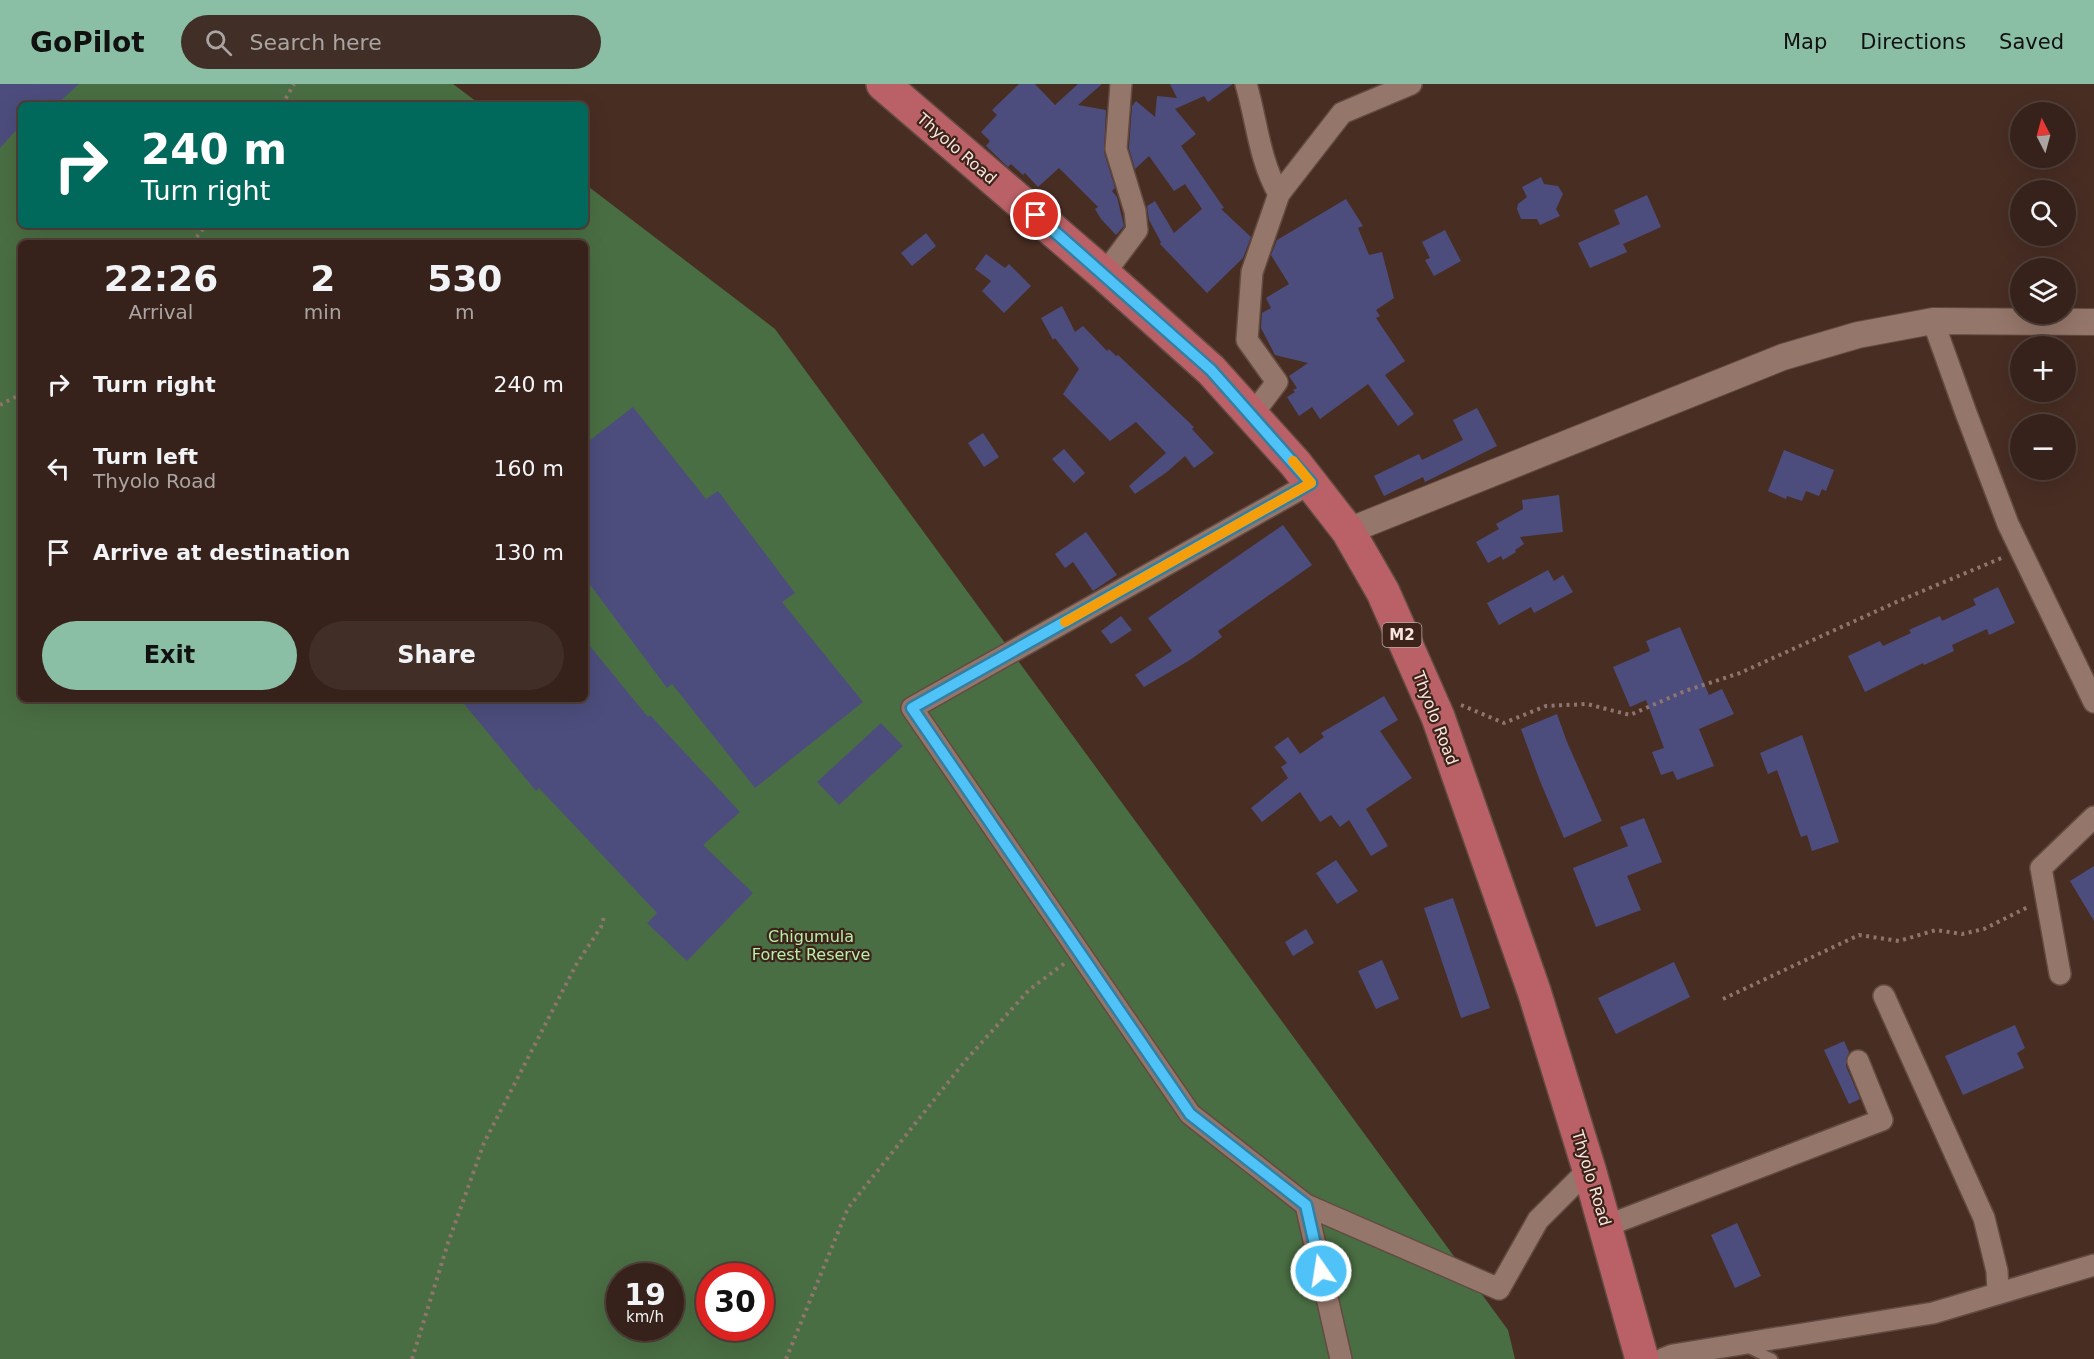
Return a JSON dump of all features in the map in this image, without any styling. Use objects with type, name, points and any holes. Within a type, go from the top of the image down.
[{"type":"highway","name":"Thyolo Road","points":[[883,84],[1104,274],[1211,370],[1311,483],[1348,531],[1383,592],[1429,696],[1534,991],[1606,1226],[1663,1358]]},
{"type":"street","points":[[1104,274],[1137,230],[1135,211],[1116,149],[1120,84]]},
{"type":"street","points":[[1246,84],[1261,150],[1270,179],[1279,194]]},
{"type":"street","points":[[1252,415],[1277,382],[1247,340],[1252,272],[1279,194],[1342,113],[1411,84]]},
{"type":"street","points":[[1348,531],[1784,357],[1858,335],[1934,321],[2094,322]]},
{"type":"street","points":[[1934,321],[1965,413],[2019,550],[2094,702]]},
{"type":"street","points":[[1311,483],[912,708],[1190,1114],[1306,1205],[1499,1289],[1538,1220],[1589,1169]]},
{"type":"street","points":[[2060,974],[2041,868],[2094,817]]},
{"type":"street","points":[[1884,996],[1984,1218],[1996,1265],[1998,1292]]},
{"type":"street","points":[[1606,1226],[1882,1120],[1858,1061]]},
{"type":"street","points":[[1306,1205],[1341,1359]]},
{"type":"street","points":[[1663,1358],[1933,1313],[2094,1265]]},
{"type":"lane","points":[[1742,1345],[1772,1359]]},
{"type":"path","points":[[284,102],[294,84]]},
{"type":"path","points":[[194,240],[204,228]]},
{"type":"path","points":[[0,405],[18,396]]},
{"type":"path","points":[[1429,696],[1473,708],[1504,723],[1546,706],[1587,704],[1630,715],[1685,690],[1740,673],[2019,550]]},
{"type":"path","points":[[1723,999],[1859,935],[1899,941],[1936,930],[1962,934],[1984,929],[2046,899]]},
{"type":"path","points":[[412,1359],[448,1243],[484,1143],[576,965],[601,927],[605,914]]},
{"type":"path","points":[[786,1359],[848,1208],[965,1061],[1029,990],[1080,952]]},
{"type":"green space","name":"Chigumula Forest Reserve","points":[[0,84],[453,84],[477,102],[18,102],[18,228],[588,228],[588,186],[775,329],[1508,1330],[1515,1359],[0,1359]]},
{"type":"building","points":[[0,84],[79,84],[59,102],[18,102],[18,128],[0,148]]},
{"type":"building","points":[[1019,84],[1035,84],[1055,105],[1078,84],[1102,84],[1078,105],[1106,110],[1104,152],[1115,188],[1112,191],[1117,197],[1124,226],[1116,235],[1101,219],[1095,209],[1098,207],[1059,168],[1038,187],[1025,173],[1023,175],[1011,164],[1008,167],[986,146],[990,141],[981,132],[997,115],[992,110]]},
{"type":"building","points":[[1170,84],[1233,84],[1208,102],[1204,96],[1175,109],[1196,134],[1181,146],[1224,208],[1221,209],[1251,237],[1243,258],[1207,293],[1160,244],[1149,220],[1147,206],[1155,201],[1174,233],[1202,209],[1185,184],[1174,191],[1149,156],[1135,169],[1129,148],[1132,106],[1136,101],[1155,117],[1157,96],[1177,98]]},
{"type":"building","points":[[1541,177],[1544,184],[1558,186],[1563,194],[1556,209],[1560,216],[1540,225],[1537,219],[1521,219],[1517,209],[1518,204],[1527,197],[1522,187]]},
{"type":"building","points":[[1647,195],[1661,227],[1623,244],[1627,252],[1590,268],[1578,243],[1620,224],[1614,210]]},
{"type":"building","points":[[1346,199],[1363,226],[1358,228],[1369,255],[1382,252],[1394,298],[1376,310],[1380,316],[1376,318],[1405,361],[1385,375],[1414,414],[1398,426],[1368,384],[1320,419],[1312,407],[1299,416],[1287,397],[1297,388],[1289,376],[1308,363],[1275,355],[1261,328],[1262,313],[1271,308],[1266,298],[1289,284],[1271,255],[1277,240]]},
{"type":"building","points":[[1445,230],[1461,261],[1434,276],[1425,260],[1430,258],[1422,242]]},
{"type":"building","points":[[926,233],[936,246],[912,266],[901,253]]},
{"type":"building","points":[[986,254],[1005,268],[1009,264],[1031,286],[1004,313],[982,291],[991,281],[975,269]]},
{"type":"building","points":[[1062,306],[1075,332],[1083,326],[1107,351],[1109,349],[1116,356],[1118,355],[1194,427],[1192,429],[1214,453],[1194,468],[1185,456],[1167,472],[1135,494],[1129,486],[1166,453],[1136,422],[1110,441],[1063,394],[1079,369],[1055,338],[1053,340],[1041,318]]},
{"type":"building","points":[[633,407],[706,499],[718,491],[795,593],[782,602],[863,702],[755,788],[672,684],[667,688],[588,582],[588,442]]},
{"type":"building","points":[[1477,408],[1497,446],[1425,482],[1423,477],[1384,496],[1374,476],[1419,454],[1422,460],[1463,440],[1453,420]]},
{"type":"building","points":[[983,433],[999,457],[984,467],[968,443]]},
{"type":"building","points":[[1064,449],[1085,473],[1074,483],[1052,459]]},
{"type":"building","points":[[1784,450],[1834,470],[1826,491],[1822,489],[1819,496],[1806,491],[1802,501],[1787,496],[1786,499],[1768,491]]},
{"type":"building","points":[[1559,495],[1563,532],[1520,537],[1524,544],[1515,550],[1516,552],[1503,560],[1501,556],[1488,563],[1476,542],[1499,529],[1496,524],[1523,509],[1522,500]]},
{"type":"building","points":[[1283,525],[1312,565],[1218,631],[1222,637],[1190,660],[1144,687],[1135,675],[1172,651],[1148,618]]},
{"type":"building","points":[[1086,532],[1117,575],[1093,591],[1073,562],[1065,568],[1055,554]]},
{"type":"building","points":[[1548,570],[1554,581],[1563,575],[1573,592],[1534,613],[1531,607],[1499,625],[1487,603]]},
{"type":"building","points":[[1998,587],[2015,623],[1989,635],[1987,629],[1952,645],[1954,651],[1924,665],[1923,663],[1865,692],[1848,656],[1880,641],[1883,646],[1911,633],[1909,630],[1940,616],[1942,621],[1976,605],[1973,599]]},
{"type":"building","points":[[1121,616],[1132,630],[1111,644],[1101,631]]},
{"type":"building","points":[[1680,627],[1709,695],[1722,689],[1734,714],[1699,729],[1714,766],[1677,780],[1673,771],[1661,775],[1652,752],[1664,748],[1646,700],[1630,707],[1613,667],[1650,651],[1646,641]]},
{"type":"building","points":[[588,644],[648,717],[650,715],[740,812],[703,845],[753,893],[687,961],[647,923],[657,913],[539,788],[536,791],[462,702],[588,702]]},
{"type":"building","points":[[1384,696],[1398,720],[1380,731],[1412,778],[1366,809],[1388,846],[1371,856],[1349,820],[1340,827],[1331,815],[1320,822],[1300,792],[1262,822],[1251,808],[1288,778],[1281,767],[1287,763],[1274,747],[1288,737],[1300,754],[1324,737],[1321,733]]},
{"type":"building","points":[[1557,714],[1602,821],[1564,838],[1521,729]]},
{"type":"building","points":[[881,723],[903,746],[839,805],[817,782]]},
{"type":"building","points":[[1802,735],[1839,842],[1812,851],[1807,835],[1801,837],[1777,770],[1768,774],[1760,753]]},
{"type":"building","points":[[1644,818],[1662,862],[1627,876],[1641,910],[1596,927],[1573,868],[1628,846],[1620,827]]},
{"type":"building","points":[[1336,860],[1358,891],[1337,904],[1316,873]]},
{"type":"building","points":[[2094,866],[2094,921],[2070,881]]},
{"type":"building","points":[[1453,898],[1490,1008],[1461,1018],[1424,908]]},
{"type":"building","points":[[1306,929],[1314,943],[1293,956],[1285,942]]},
{"type":"building","points":[[1382,960],[1399,999],[1376,1009],[1358,971]]},
{"type":"building","points":[[1674,962],[1690,997],[1616,1034],[1598,998]]},
{"type":"building","points":[[2015,1025],[2025,1048],[2017,1053],[2024,1068],[1963,1095],[1945,1056]]},
{"type":"building","points":[[1844,1041],[1849,1052],[1846,1066],[1860,1099],[1849,1104],[1824,1050]]},
{"type":"building","points":[[1737,1223],[1761,1276],[1735,1288],[1711,1235]]},
{"type":"slow traffic","points":[[1065,622],[1311,483],[1293,461]]},
{"type":"route","points":[[1036,215],[1211,370],[1311,483],[912,708],[1190,1114],[1306,1205],[1321,1271]]}]
